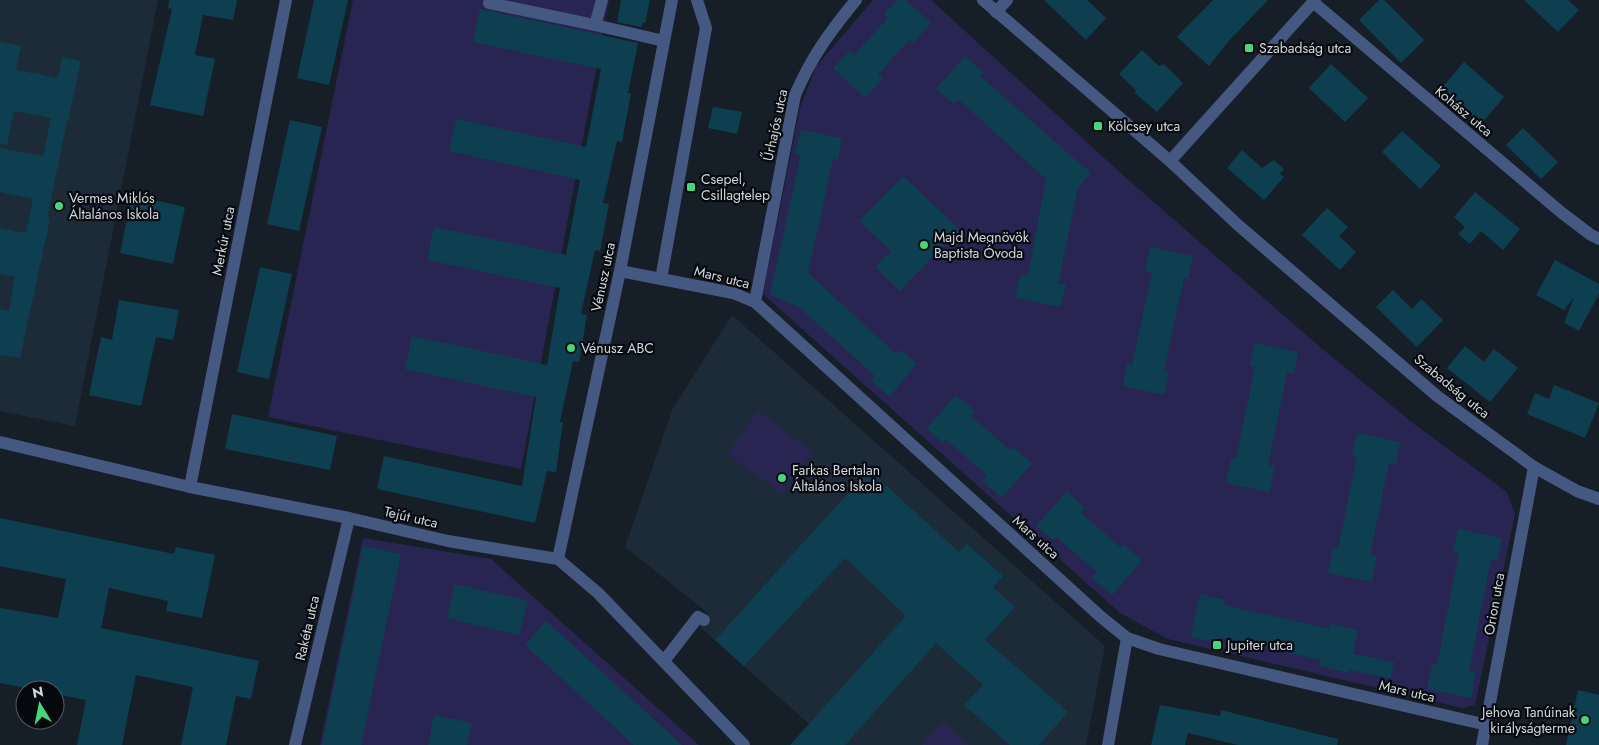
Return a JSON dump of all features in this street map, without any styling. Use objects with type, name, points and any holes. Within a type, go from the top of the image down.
[{"type":"street","name":"Merkúr utca","points":[[190,487],[286,0]]},
{"type":"street","points":[[595,25],[602,0]]},
{"type":"street","name":"Vénusz utca","points":[[558,559],[620,271],[672,0]]},
{"type":"street","points":[[661,279],[706,28],[697,0]]},
{"type":"street","name":"Űrhajós utca","points":[[755,302],[795,95],[807,68],[825,38],[856,0]]},
{"type":"street","name":"Szabadság utca","points":[[983,0],[1170,161],[1238,225],[1437,396],[1534,467],[1578,491],[1599,499]]},
{"type":"street","points":[[996,12],[1007,0]]},
{"type":"street","points":[[1170,161],[1314,1]]},
{"type":"street","name":"Kohász utca","points":[[1314,1],[1562,213],[1591,236],[1599,239]]},
{"type":"street","points":[[489,3],[664,41]]},
{"type":"street","name":"Mars utca","points":[[620,271],[732,293],[755,302],[1101,617],[1127,638],[1159,649],[1487,725]]},
{"type":"street","name":"Tejút utca","points":[[0,442],[190,487],[349,518],[448,542],[558,559]]},
{"type":"street","name":"Orion utca","points":[[1482,745],[1534,467]]},
{"type":"street","name":"Rakéta utca","points":[[295,745],[349,518]]},
{"type":"street","points":[[558,559],[598,593],[744,745]]},
{"type":"street","points":[[664,661],[698,617],[704,620]]},
{"type":"street","points":[[1108,745],[1127,638]]},
{"type":"shaded area","name":"Vermes Miklós Általános Iskola","points":[[0,0],[158,0],[75,426],[0,411]]},
{"type":"shaded area","points":[[353,0],[609,0],[521,469],[268,417]]},
{"type":"shaded area","points":[[873,0],[931,0],[1125,177],[1320,347],[1414,424],[1507,492],[1515,514],[1475,705],[1463,708],[1168,639],[1120,613],[763,294],[800,108],[816,67]]},
{"type":"shaded area","name":"Farkas Bertalan Általános Iskola","points":[[732,315],[1105,646],[1086,745],[799,745],[809,724],[699,626],[709,614],[625,547],[673,408]]},
{"type":"shaded area","points":[[758,411],[813,452],[782,494],[727,454]]},
{"type":"shaded area","points":[[363,538],[491,559],[699,745],[320,745]]},
{"type":"shaded area","points":[[943,722],[968,745],[922,745]]},
{"type":"building","points":[[169,0],[237,0],[233,20],[203,15],[195,55],[215,59],[203,116],[150,105],[172,9],[168,8]]},
{"type":"building","points":[[314,0],[348,0],[329,85],[297,78]]},
{"type":"building","points":[[621,0],[650,0],[645,23],[642,23],[642,27],[617,22]]},
{"type":"building","points":[[897,0],[905,0],[931,23],[913,43],[909,40],[878,74],[883,79],[865,98],[833,68],[850,51],[854,55],[888,18],[884,14]]},
{"type":"building","points":[[1044,0],[1087,0],[1106,18],[1086,40]]},
{"type":"building","points":[[1213,0],[1268,0],[1227,43],[1209,66],[1177,37]]},
{"type":"building","points":[[1379,0],[1384,0],[1424,40],[1401,63],[1359,20]]},
{"type":"building","points":[[1524,0],[1568,0],[1579,10],[1558,32]]},
{"type":"building","points":[[480,9],[638,43],[628,93],[631,93],[622,142],[617,141],[603,203],[609,204],[600,251],[595,250],[581,314],[587,315],[579,362],[573,361],[560,422],[563,422],[556,472],[547,471],[535,523],[377,489],[384,456],[522,486],[536,397],[405,369],[412,336],[547,365],[560,288],[427,260],[434,227],[566,255],[580,180],[449,151],[456,119],[586,147],[601,69],[473,42]]},
{"type":"building","points":[[0,42],[21,46],[16,70],[58,78],[62,57],[81,61],[67,121],[47,219],[50,219],[20,358],[0,355],[0,309],[9,311],[15,277],[0,274],[0,228],[26,233],[33,199],[0,192],[0,148],[43,156],[51,118],[14,111],[7,145],[0,144]]},
{"type":"building","points":[[1142,50],[1159,66],[1164,64],[1183,83],[1157,112],[1135,93],[1136,90],[1119,74]]},
{"type":"building","points":[[965,56],[983,72],[980,76],[1091,173],[1078,188],[1058,284],[1066,284],[1060,307],[1015,298],[1020,275],[1028,276],[1046,179],[959,100],[954,104],[936,89]]},
{"type":"building","points":[[1464,62],[1504,97],[1481,124],[1441,89]]},
{"type":"building","points":[[1331,64],[1368,98],[1345,122],[1309,88]]},
{"type":"building","points":[[713,107],[742,112],[737,134],[708,128]]},
{"type":"building","points":[[290,120],[322,127],[299,231],[267,224]]},
{"type":"building","points":[[1523,128],[1558,162],[1541,179],[1506,145]]},
{"type":"building","points":[[801,130],[842,138],[838,160],[833,159],[808,273],[896,354],[901,350],[917,364],[889,397],[871,381],[875,376],[799,307],[770,295],[801,154],[795,153]]},
{"type":"building","points":[[1402,131],[1441,166],[1420,189],[1382,152]]},
{"type":"building","points":[[1242,150],[1262,168],[1274,160],[1284,169],[1280,174],[1284,177],[1264,200],[1227,168]]},
{"type":"building","points":[[903,176],[959,229],[900,291],[875,267],[891,251],[859,221]]},
{"type":"building","points":[[1475,192],[1520,229],[1503,250],[1481,231],[1470,244],[1458,234],[1465,227],[1454,217]]},
{"type":"building","points":[[132,195],[185,207],[173,264],[120,253]]},
{"type":"building","points":[[1327,208],[1348,227],[1339,236],[1356,252],[1340,270],[1302,235]]},
{"type":"building","points":[[1150,247],[1193,256],[1188,279],[1184,278],[1164,370],[1169,371],[1164,395],[1123,386],[1127,364],[1132,365],[1152,272],[1145,271]]},
{"type":"building","points":[[1555,260],[1599,284],[1599,294],[1579,331],[1564,323],[1574,297],[1564,310],[1536,295]]},
{"type":"building","points":[[260,267],[292,274],[269,379],[237,372]]},
{"type":"building","points":[[1393,290],[1412,309],[1421,299],[1443,320],[1417,347],[1376,307]]},
{"type":"building","points":[[119,300],[179,310],[173,340],[156,337],[141,406],[89,395],[101,337],[112,340]]},
{"type":"building","points":[[1255,343],[1298,352],[1294,374],[1287,373],[1268,465],[1275,466],[1270,492],[1226,483],[1231,458],[1236,459],[1255,367],[1250,366]]},
{"type":"building","points":[[1465,346],[1484,362],[1494,349],[1518,368],[1490,402],[1447,368]]},
{"type":"building","points":[[1554,385],[1599,403],[1585,438],[1527,414],[1535,393],[1549,399]]},
{"type":"building","points":[[956,395],[975,411],[971,416],[1010,450],[1013,447],[1032,464],[1001,498],[982,480],[987,475],[946,440],[943,443],[926,429]]},
{"type":"building","points":[[232,414],[337,436],[330,470],[225,449]]},
{"type":"building","points":[[1357,433],[1400,442],[1396,464],[1389,463],[1370,555],[1377,556],[1372,582],[1328,573],[1333,548],[1338,549],[1357,457],[1352,456]]},
{"type":"building","points":[[869,470],[959,552],[967,544],[1003,576],[993,587],[1015,607],[985,640],[1068,712],[1039,745],[1010,745],[964,705],[983,685],[936,643],[845,745],[790,745],[906,616],[845,558],[744,666],[715,640]]},
{"type":"building","points":[[1067,491],[1085,508],[1081,513],[1120,547],[1123,544],[1142,560],[1112,595],[1092,578],[1097,572],[1056,537],[1053,540],[1036,526]]},
{"type":"building","points":[[0,518],[174,554],[176,547],[215,555],[202,618],[166,611],[168,601],[109,588],[101,628],[259,661],[251,699],[236,696],[226,745],[181,745],[193,687],[136,675],[122,745],[77,745],[86,700],[65,696],[65,680],[15,680],[15,686],[0,683],[0,608],[58,618],[66,579],[0,566]]},
{"type":"building","points":[[1458,529],[1502,538],[1497,560],[1491,559],[1469,671],[1476,672],[1471,698],[1427,689],[1432,664],[1437,665],[1459,553],[1453,552]]},
{"type":"building","points":[[363,546],[401,554],[361,745],[322,745]]},
{"type":"building","points":[[455,584],[528,601],[519,635],[447,618]]},
{"type":"building","points":[[1200,594],[1225,600],[1224,605],[1329,629],[1330,624],[1358,630],[1353,654],[1394,662],[1391,678],[1349,670],[1349,673],[1320,666],[1321,660],[1219,637],[1218,643],[1191,637]]},
{"type":"building","points":[[546,621],[682,745],[634,745],[525,645]]},
{"type":"building","name":"Jehova Tanúinak királyságterme","points":[[1578,690],[1599,695],[1599,745],[1566,745]]},
{"type":"building","points":[[1160,705],[1220,716],[1221,710],[1338,739],[1337,745],[1238,745],[1188,733],[1185,745],[1151,745]]},
{"type":"building","points":[[434,715],[472,723],[467,745],[428,745]]},
{"type":"place","name":"Szabadság utca","points":[[1249,48]]},
{"type":"place","name":"Kölcsey utca","points":[[1098,126]]},
{"type":"place","name":"Csepel, Csillagtelep","points":[[691,187]]},
{"type":"place","name":"Vermes Miklós Általános Iskola","points":[[59,206]]},
{"type":"place","name":"Majd Megnövök Baptista Óvoda","points":[[924,245]]},
{"type":"place","name":"Vénusz ABC","points":[[571,348]]},
{"type":"place","name":"Farkas Bertalan Általános Iskola","points":[[782,478]]},
{"type":"place","name":"Jupiter utca","points":[[1217,645]]},
{"type":"place","name":"Jehova Tanúinak királyságterme","points":[[1585,720]]}]
